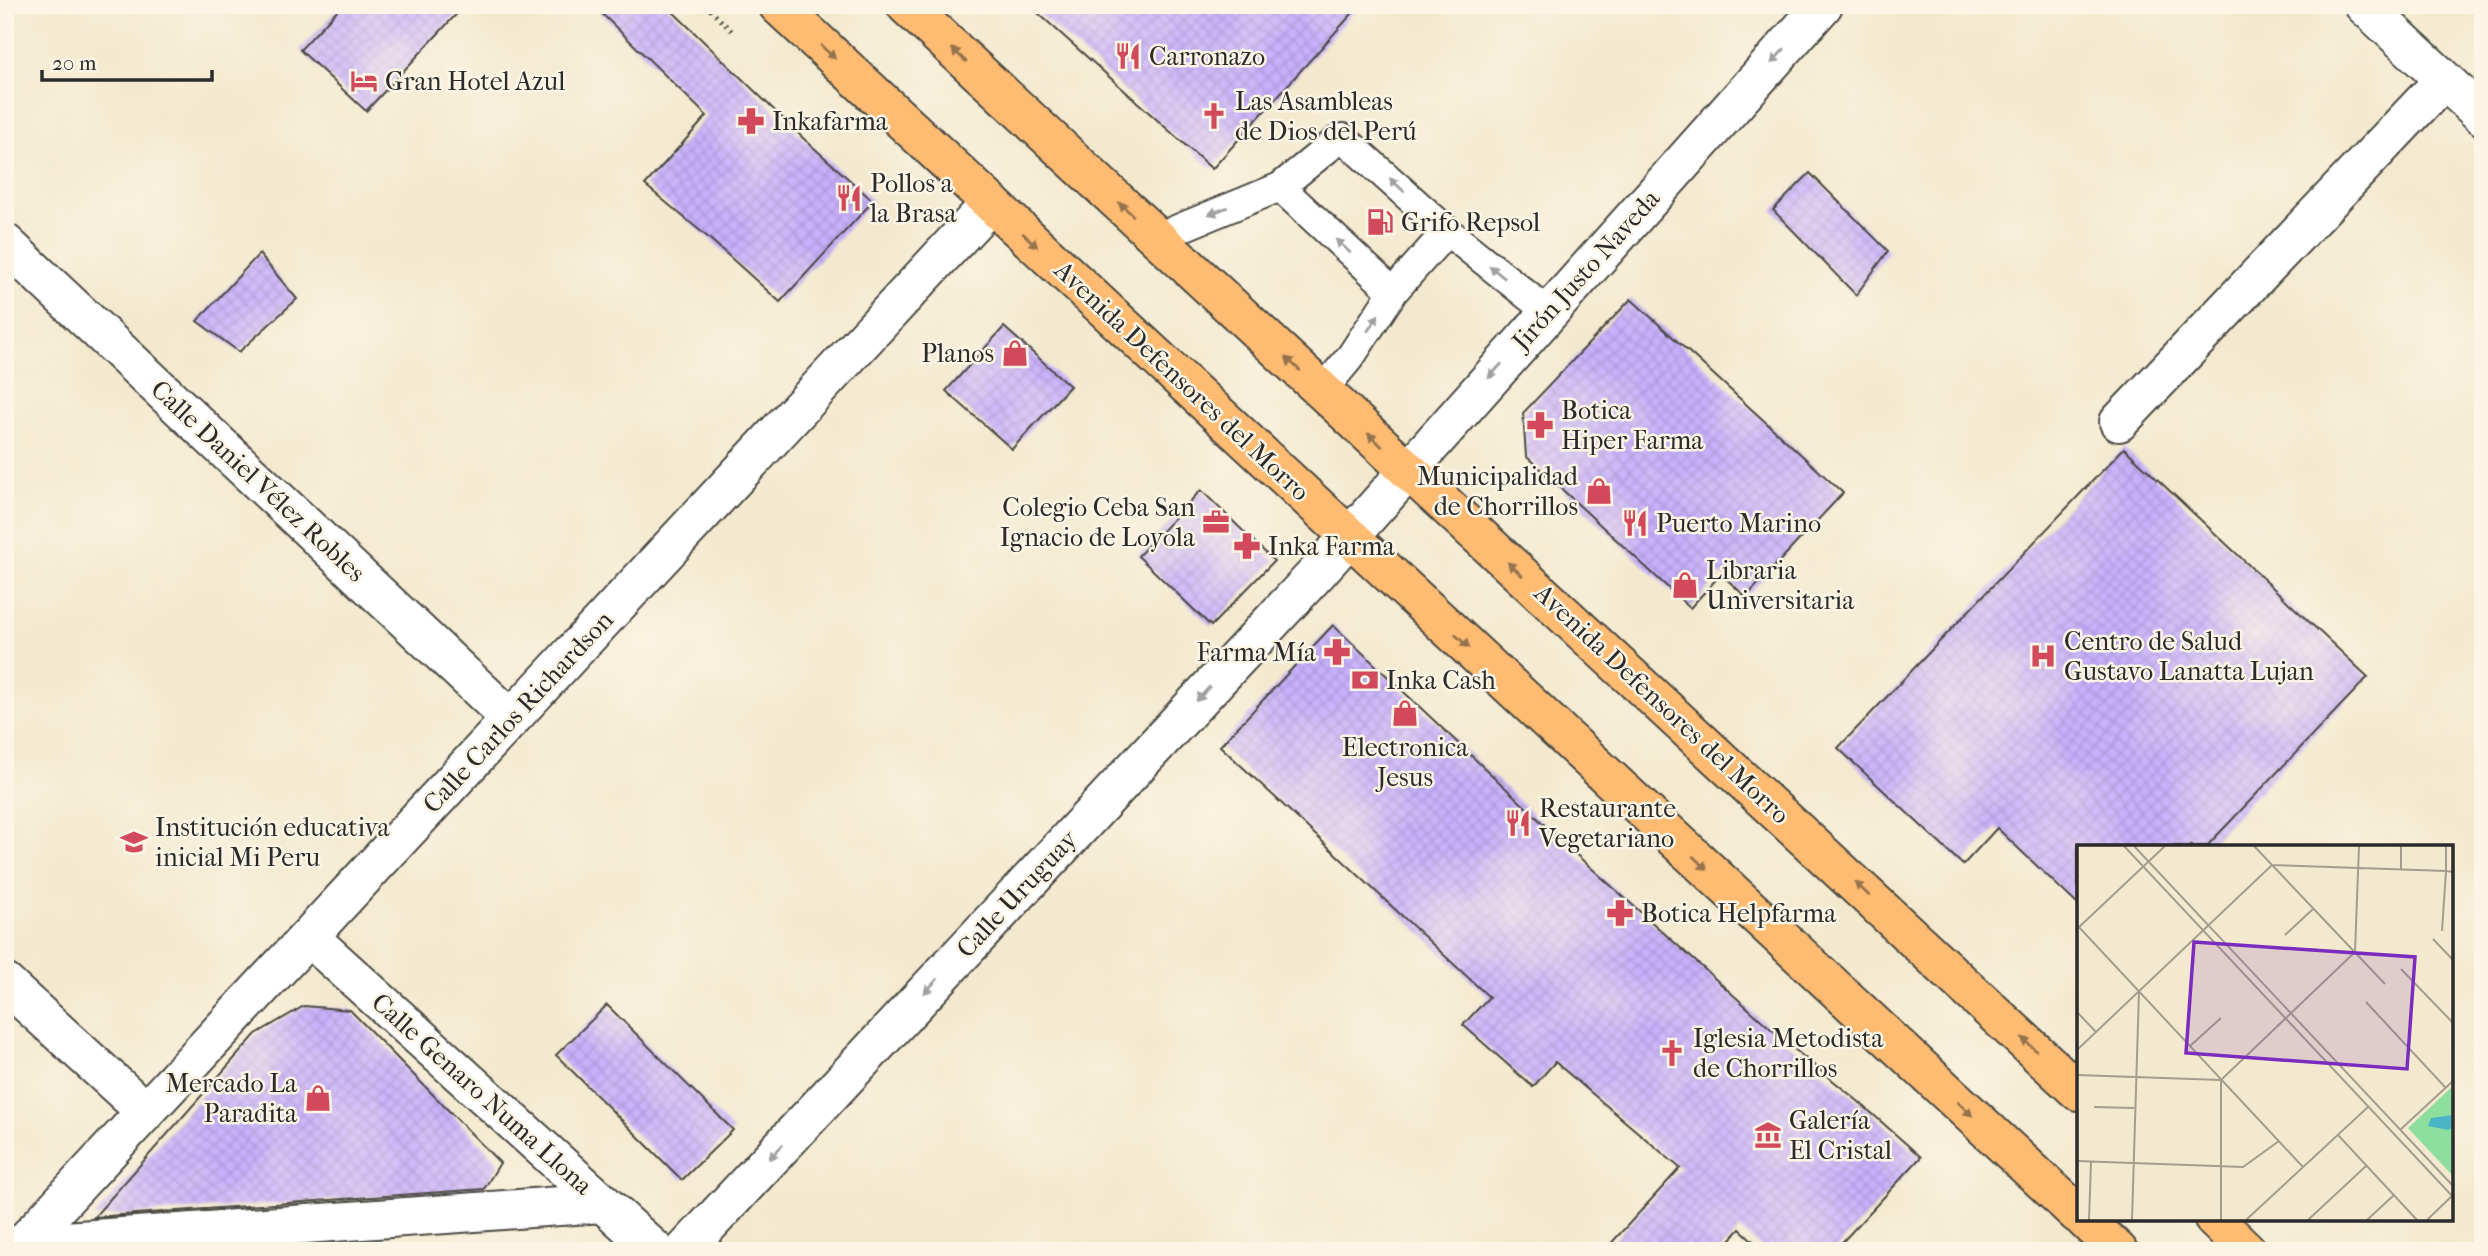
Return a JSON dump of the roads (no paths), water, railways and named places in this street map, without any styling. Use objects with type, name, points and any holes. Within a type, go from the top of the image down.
[{"type":"main road","name":"Avenida Defensores del Morro","points":[[778,5],[2077,1213]]},
{"type":"main road","name":"Avenida Defensores del Morro","points":[[906,5],[2077,1090]]},
{"type":"main road","points":[[2086,1221],[2119,1251]]},
{"type":"main road","points":[[2216,1221],[2247,1251]]},
{"type":"street","name":"Jirón Justo Naveda","points":[[1348,535],[1823,5]]},
{"type":"street","points":[[2364,5],[2483,116]]},
{"type":"street","points":[[2119,422],[2444,80]]},
{"type":"street","name":"Calle Carlos Richardson","points":[[19,1247],[991,203]]},
{"type":"street","name":"Calle Daniel Vélez Robles","points":[[5,243],[511,719]]},
{"type":"street","name":"Calle Uruguay","points":[[684,1251],[1317,573],[1348,535]]},
{"type":"street","name":"Calle Genaro Numa Llona","points":[[309,936],[656,1251]]},
{"type":"street","points":[[5,983],[145,1111]]},
{"type":"street","points":[[19,1247],[603,1203]]},
{"type":"lane","points":[[1156,238],[1280,187],[1343,138],[1447,231],[1548,312]]},
{"type":"lane","points":[[1280,187],[1393,292]]},
{"type":"lane","points":[[1322,391],[1351,356],[1393,292],[1447,231]]},
{"type":"place","name":"Carronazo","points":[[1128,56]]},
{"type":"place","name":"Gran Hotel Azul","points":[[364,81]]},
{"type":"place","name":"Las Asambleas de Dios del Perú","points":[[1214,116]]},
{"type":"place","name":"Inkafarma","points":[[751,121]]},
{"type":"place","name":"Pollos a la Brasa","points":[[849,198]]},
{"type":"place","name":"Grifo Repsol","points":[[1380,222]]},
{"type":"place","name":"Planos","points":[[1015,353]]},
{"type":"place","name":"Botica Hiper Farma","points":[[1540,425]]},
{"type":"place","name":"Municipalidad de Chorrillos","points":[[1599,491]]},
{"type":"place","name":"Colegio Ceba San Ignacio de Loyola","points":[[1216,522]]},
{"type":"place","name":"Puerto Marino","points":[[1635,523]]},
{"type":"place","name":"Inka Farma","points":[[1247,546]]},
{"type":"place","name":"Libraria Universitaria","points":[[1685,585]]},
{"type":"place","name":"Farma Mía","points":[[1337,652]]},
{"type":"place","name":"Centro de Salud Gustavo Lanatta Lujan","points":[[2043,656]]},
{"type":"place","name":"Inka Cash","points":[[1365,680]]},
{"type":"place","name":"Electronica Jesus","points":[[1405,713]]},
{"type":"place","name":"Restaurante Vegetariano","points":[[1518,823]]},
{"type":"place","name":"Institución educativa inicial Mi Peru","points":[[134,842]]},
{"type":"place","name":"Botica Helpfarma","points":[[1620,913]]},
{"type":"place","name":"Iglesia Metodista de Chorrillos","points":[[1672,1053]]},
{"type":"place","name":"Mercado La Paradita","points":[[318,1098]]},
{"type":"place","name":"Galería El Cristal","points":[[1768,1135]]}]
